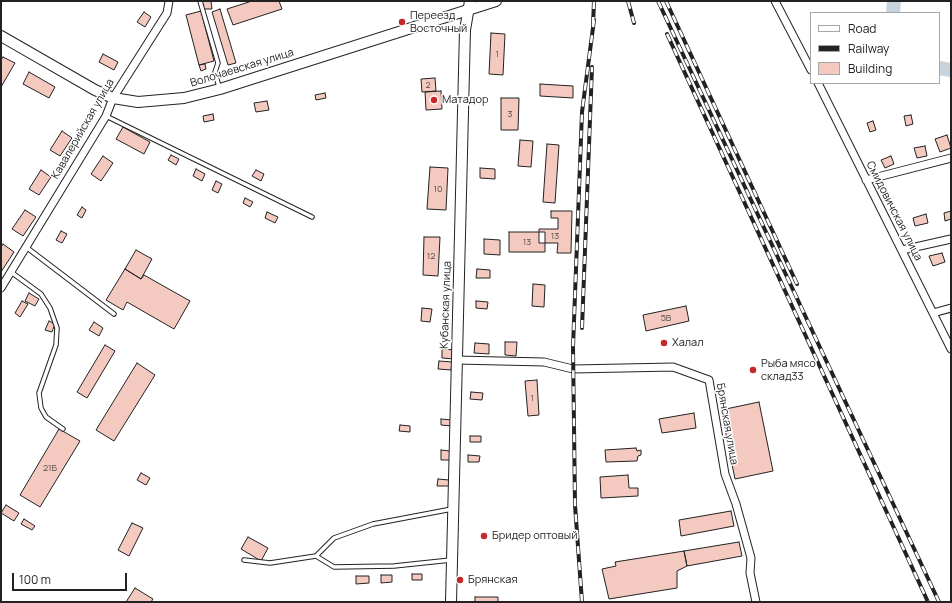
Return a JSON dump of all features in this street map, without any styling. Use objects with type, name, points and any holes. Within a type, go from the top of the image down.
[{"type":"main road","name":"Волочаевская улица","points":[[1,36],[76,79],[113,98],[138,102],[184,98],[220,89],[470,5],[496,1]]},
{"type":"main road","name":"Кубанская улица","points":[[451,602],[465,30],[470,5]]},
{"type":"street","name":"Кавалерийская улица","points":[[1,288],[106,116],[113,98],[167,13],[170,1]]},
{"type":"street","points":[[775,1],[810,68]]},
{"type":"street","name":"Смидовичская улица","points":[[818,84],[951,349]]},
{"type":"street","points":[[866,180],[951,158]]},
{"type":"street","points":[[902,250],[951,240]]},
{"type":"street","points":[[933,313],[951,308]]},
{"type":"street","name":"Брянская улица","points":[[456,360],[544,362],[573,369],[673,367],[708,380],[725,474],[736,504],[751,558],[750,573],[756,602]]},
{"type":"lane","points":[[200,1],[200,8],[208,24],[218,63],[215,72],[220,89]]},
{"type":"lane","points":[[106,116],[312,217]]},
{"type":"lane","points":[[26,247],[114,314]]},
{"type":"lane","points":[[11,272],[41,294],[50,308],[57,328],[56,346],[39,393],[41,408],[46,417],[63,429]]},
{"type":"lane","points":[[244,560],[270,563],[316,556],[334,538],[373,524],[454,509]]},
{"type":"lane","points":[[316,556],[334,567],[394,566],[452,560]]},
{"type":"building","points":[[202,1],[211,1],[212,9],[203,9]]},
{"type":"building","points":[[252,1],[279,1],[282,9],[233,25],[227,9]]},
{"type":"building","points":[[220,9],[236,63],[228,65],[212,12]]},
{"type":"building","points":[[201,11],[214,61],[199,65],[186,15]]},
{"type":"building","points":[[144,12],[151,17],[145,27],[137,22]]},
{"type":"building","points":[[491,33],[505,34],[503,75],[489,74]]},
{"type":"building","points":[[103,54],[118,62],[114,70],[99,62]]},
{"type":"building","points":[[3,57],[15,63],[1,87],[1,60]]},
{"type":"building","points":[[205,64],[206,69],[201,71],[199,65]]},
{"type":"building","points":[[29,72],[55,87],[49,98],[23,84]]},
{"type":"building","points":[[435,78],[436,91],[422,92],[421,79]]},
{"type":"building","points":[[540,84],[573,86],[573,98],[540,96]]},
{"type":"building","name":"Матадор","points":[[441,91],[442,109],[426,110],[425,92]]},
{"type":"building","points":[[325,93],[326,98],[316,100],[315,95]]},
{"type":"building","points":[[501,98],[519,98],[518,130],[501,130]]},
{"type":"building","points":[[267,101],[269,110],[256,112],[254,103]]},
{"type":"building","points":[[213,114],[214,120],[204,122],[203,116]]},
{"type":"building","points":[[911,115],[913,124],[906,126],[904,116]]},
{"type":"building","points":[[873,121],[876,130],[870,132],[867,123]]},
{"type":"building","points":[[123,127],[150,142],[144,154],[116,139]]},
{"type":"building","points":[[62,131],[72,138],[60,156],[50,150]]},
{"type":"building","points":[[947,135],[951,148],[940,152],[935,139]]},
{"type":"building","points":[[520,140],[533,141],[531,167],[518,166]]},
{"type":"building","points":[[547,144],[559,145],[555,203],[543,202]]},
{"type":"building","points":[[925,146],[927,156],[917,158],[914,148]]},
{"type":"building","points":[[171,155],[179,159],[176,165],[168,160]]},
{"type":"building","points":[[103,156],[113,163],[101,181],[91,174]]},
{"type":"building","points":[[891,156],[894,164],[885,168],[881,160]]},
{"type":"building","points":[[430,167],[448,168],[446,210],[427,209]]},
{"type":"building","points":[[480,168],[495,169],[495,179],[480,178]]},
{"type":"building","points":[[196,169],[205,174],[202,181],[193,176]]},
{"type":"building","points":[[41,170],[51,177],[39,195],[29,189]]},
{"type":"building","points":[[256,170],[264,174],[261,181],[252,176]]},
{"type":"building","points":[[216,181],[222,184],[218,193],[212,190]]},
{"type":"building","points":[[245,198],[253,202],[250,207],[243,203]]},
{"type":"building","points":[[82,207],[86,210],[82,218],[77,215]]},
{"type":"building","points":[[25,210],[36,217],[23,236],[12,229]]},
{"type":"building","points":[[551,211],[572,211],[571,253],[557,253],[558,243],[539,243],[539,229],[558,229],[558,218],[551,218]]},
{"type":"building","points":[[951,211],[951,219],[945,221],[944,213]]},
{"type":"building","points":[[267,212],[278,217],[275,223],[265,218]]},
{"type":"building","points":[[926,214],[928,223],[915,226],[913,218]]},
{"type":"building","points":[[61,231],[67,234],[62,243],[56,240]]},
{"type":"building","points":[[509,232],[545,232],[545,252],[509,252]]},
{"type":"building","points":[[424,237],[440,237],[438,276],[423,275]]},
{"type":"building","points":[[484,239],[500,240],[500,255],[484,254]]},
{"type":"building","points":[[3,244],[14,252],[1,272],[1,247]]},
{"type":"building","points":[[136,250],[152,259],[141,279],[125,269]]},
{"type":"building","points":[[942,253],[945,262],[933,266],[929,256]]},
{"type":"building","points":[[125,269],[141,279],[144,275],[190,301],[174,329],[127,302],[123,310],[106,300]]},
{"type":"building","points":[[477,269],[490,270],[490,278],[476,278]]},
{"type":"building","points":[[533,284],[545,285],[544,307],[532,306]]},
{"type":"building","points":[[29,293],[39,299],[35,306],[25,301]]},
{"type":"building","points":[[22,301],[28,304],[20,317],[15,313]]},
{"type":"building","points":[[476,301],[488,302],[487,309],[476,308]]},
{"type":"building","points":[[686,306],[689,321],[646,331],[643,315]]},
{"type":"building","points":[[422,308],[432,309],[430,322],[421,321]]},
{"type":"building","points":[[49,321],[55,324],[52,332],[45,330]]},
{"type":"building","points":[[94,322],[103,328],[99,336],[89,330]]},
{"type":"building","points":[[505,342],[517,342],[516,356],[505,355]]},
{"type":"building","points":[[475,343],[489,344],[489,354],[474,353]]},
{"type":"building","points":[[105,345],[115,351],[87,398],[77,392]]},
{"type":"building","points":[[442,349],[456,350],[455,359],[442,358]]},
{"type":"building","points":[[439,361],[452,362],[451,370],[438,369]]},
{"type":"building","points":[[137,363],[155,375],[114,441],[96,430]]},
{"type":"building","points":[[537,380],[539,415],[528,416],[525,381]]},
{"type":"building","points":[[471,392],[483,393],[482,400],[470,399]]},
{"type":"building","points":[[759,402],[773,471],[735,479],[721,410]]},
{"type":"building","points":[[694,413],[696,428],[662,433],[659,419]]},
{"type":"building","points":[[441,419],[452,420],[452,426],[441,425]]},
{"type":"building","points":[[400,425],[410,426],[410,432],[399,431]]},
{"type":"building","points":[[59,429],[80,441],[40,507],[20,495]]},
{"type":"building","points":[[470,436],[481,436],[481,442],[470,442]]},
{"type":"building","points":[[636,448],[637,451],[641,450],[641,455],[638,456],[637,461],[606,462],[605,450]]},
{"type":"building","points":[[441,450],[450,451],[450,460],[441,460]]},
{"type":"building","points":[[468,455],[480,456],[479,462],[468,462]]},
{"type":"building","points":[[141,473],[150,478],[146,485],[137,480]]},
{"type":"building","points":[[628,475],[629,488],[638,488],[638,496],[601,498],[600,477]]},
{"type":"building","points":[[438,479],[449,480],[449,486],[437,486]]},
{"type":"building","points":[[6,505],[19,513],[14,521],[1,513]]},
{"type":"building","points":[[731,511],[734,526],[681,536],[679,520]]},
{"type":"building","points":[[24,519],[35,526],[32,530],[21,524]]},
{"type":"building","points":[[132,523],[143,528],[129,556],[118,550]]},
{"type":"building","points":[[248,537],[268,548],[261,561],[241,549]]},
{"type":"building","points":[[739,542],[742,556],[687,566],[684,551]]},
{"type":"building","points":[[684,551],[687,566],[677,571],[677,588],[609,599],[602,569],[616,566],[615,562]]},
{"type":"building","points":[[412,574],[422,574],[422,580],[412,580]]},
{"type":"building","points":[[381,575],[392,575],[392,582],[381,583]]},
{"type":"building","points":[[356,576],[369,576],[369,583],[356,584]]},
{"type":"building","points":[[135,588],[153,599],[151,602],[126,602]]},
{"type":"building","points":[[475,597],[498,597],[498,602],[475,602]]},
{"type":"waterway","points":[[893,12],[894,1]]},
{"type":"waterway","points":[[940,68],[951,70]]},
{"type":"railway","points":[[593,25],[594,1]]},
{"type":"railway","points":[[628,1],[634,23]]},
{"type":"railway","points":[[658,1],[939,602]]},
{"type":"railway","points":[[666,1],[797,284]]},
{"type":"railway","points":[[582,602],[575,505],[573,347],[582,112],[594,20]]},
{"type":"railway","points":[[667,34],[928,602]]},
{"type":"railway","points":[[582,328],[592,67]]},
{"type":"place","name":"Переезд Восточный","points":[[402,22]]},
{"type":"place","name":"Матадор","points":[[434,100]]},
{"type":"place","name":"Халал","points":[[664,343]]},
{"type":"place","name":"Рыба мясо склад33","points":[[753,370]]},
{"type":"place","name":"Бридер оптовый","points":[[484,536]]},
{"type":"place","name":"Брянская","points":[[460,580]]}]
